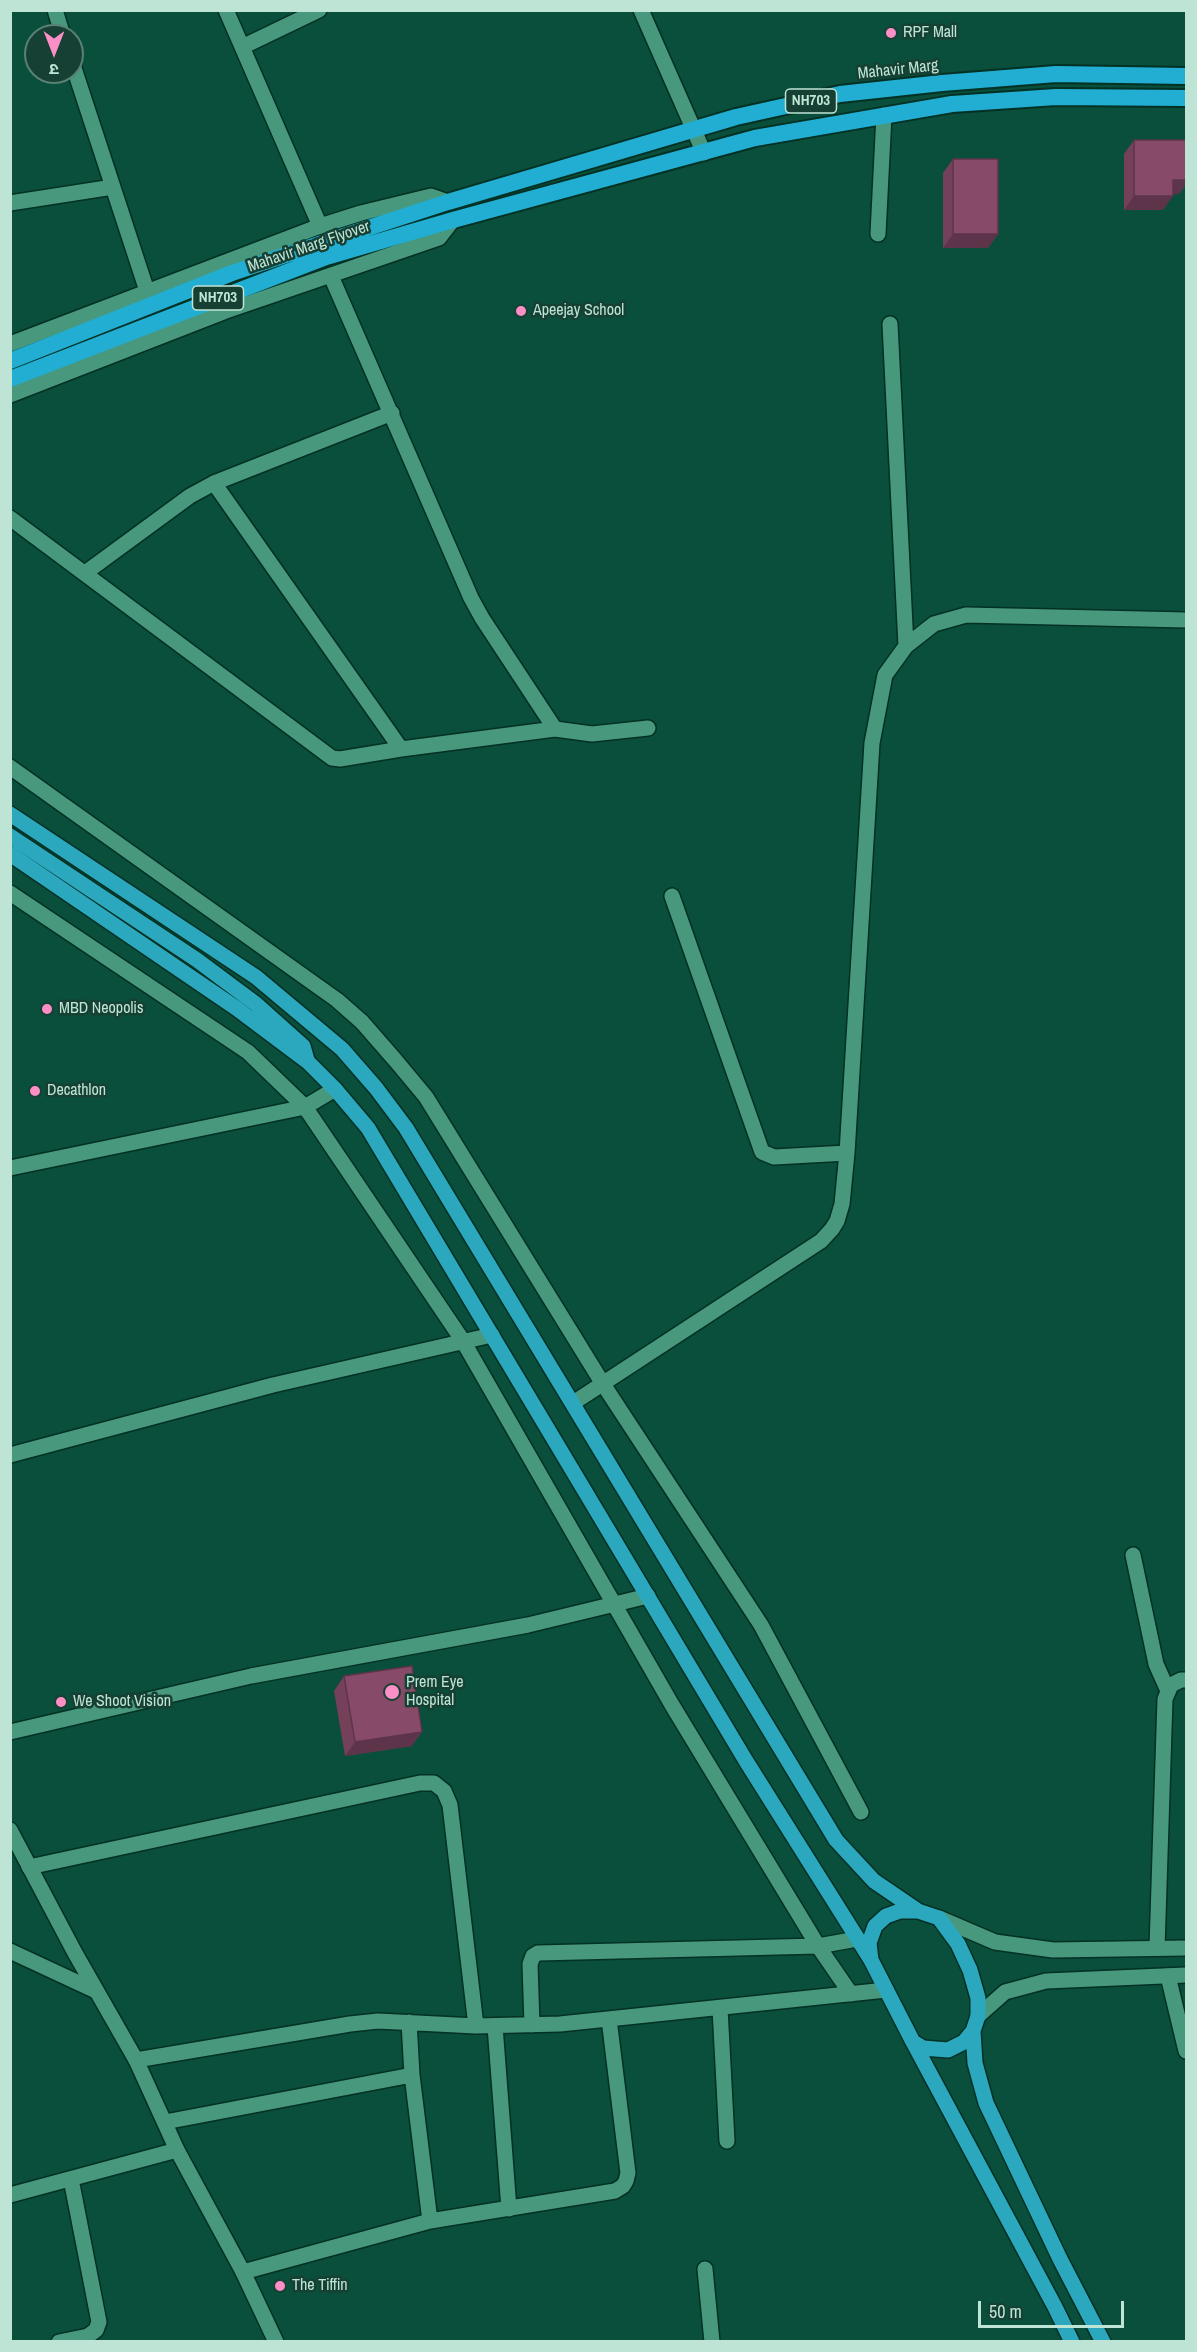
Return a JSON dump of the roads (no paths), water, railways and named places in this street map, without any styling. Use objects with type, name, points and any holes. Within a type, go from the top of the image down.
[{"type":"highway","name":"Mahavir Marg","points":[[448,202],[736,117],[840,94],[1056,74],[1186,76]]},
{"type":"highway","name":"NH703","points":[[453,220],[755,138],[952,104],[1056,97],[1186,98]]},
{"type":"highway","name":"Mahavir Marg Flyover","points":[[10,379],[427,219],[448,202]]},
{"type":"highway","name":"Mahavir Marg Flyover","points":[[10,361],[232,273],[427,219],[453,220]]},
{"type":"main road","points":[[10,814],[256,977],[342,1049],[406,1128],[836,1840],[874,1881],[918,1911],[939,1918],[958,1944],[970,1970],[978,1998],[978,2016],[973,2031],[964,2042],[948,2050],[923,2048],[913,2042]]},
{"type":"main road","points":[[10,836],[197,960],[290,1033],[303,1046],[308,1062]]},
{"type":"main road","points":[[10,854],[236,1008],[308,1062],[335,1089],[368,1128],[746,1761],[871,1960],[1068,2338]]},
{"type":"main road","points":[[871,1960],[869,1943],[875,1926],[886,1916],[900,1911],[918,1911]]},
{"type":"main road","points":[[973,2031],[975,2063],[986,2103],[1060,2259],[1103,2342]]},
{"type":"street","points":[[226,10],[321,226]]},
{"type":"street","points":[[242,47],[319,10]]},
{"type":"street","points":[[641,10],[704,153]]},
{"type":"street","points":[[79,84],[147,291]]},
{"type":"street","points":[[878,234],[884,116]]},
{"type":"street","points":[[10,203],[113,187]]},
{"type":"street","points":[[10,344],[321,226],[431,196],[448,202]]},
{"type":"street","points":[[10,395],[226,311],[439,238],[453,220]]},
{"type":"street","points":[[331,276],[471,598],[555,729]]},
{"type":"street","points":[[890,324],[906,646]]},
{"type":"street","points":[[85,573],[189,496],[214,483],[392,413]]},
{"type":"street","points":[[214,483],[400,749]]},
{"type":"street","points":[[10,518],[326,756],[340,759],[555,729],[592,734],[648,728]]},
{"type":"street","points":[[573,1403],[821,1240],[832,1229],[843,1204],[872,743],[885,675],[906,646],[934,624],[966,615],[1186,620]]},
{"type":"street","points":[[10,767],[337,1000],[362,1022],[426,1097],[603,1384],[761,1625],[861,1812]]},
{"type":"street","points":[[10,893],[248,1052],[305,1107],[463,1341],[672,1705],[818,1946],[851,1994]]},
{"type":"street","points":[[672,896],[762,1152],[774,1157],[847,1153]]},
{"type":"street","points":[[10,1168],[305,1107],[335,1089]]},
{"type":"street","points":[[10,1455],[273,1385],[492,1335]]},
{"type":"street","points":[[1133,1555],[1156,1664],[1168,1690]]},
{"type":"street","points":[[10,1732],[251,1676],[528,1625],[648,1596]]},
{"type":"street","points":[[1156,1948],[1165,1699],[1171,1685],[1186,1680]]},
{"type":"street","points":[[29,1867],[420,1783],[434,1783],[444,1791],[450,1805],[476,2026]]},
{"type":"street","points":[[10,1830],[96,1991],[136,2060],[177,2150],[243,2272],[276,2342]]},
{"type":"street","points":[[939,1918],[995,1942],[1053,1950],[1186,1948]]},
{"type":"street","points":[[532,2025],[530,1964],[533,1956],[538,1953],[818,1946],[857,1939]]},
{"type":"street","points":[[10,1951],[96,1991]]},
{"type":"street","points":[[978,2016],[1005,1992],[1046,1981],[1186,1975]]},
{"type":"street","points":[[1168,1976],[1186,2050]]},
{"type":"street","points":[[136,2060],[350,2024],[409,2022],[476,2026],[560,2024],[886,1990]]},
{"type":"street","points":[[720,2008],[727,2141]]},
{"type":"street","points":[[243,2272],[430,2221],[615,2191],[627,2181],[628,2173],[609,2019]]},
{"type":"street","points":[[409,2022],[412,2075],[430,2221]]},
{"type":"street","points":[[495,2026],[508,2209]]},
{"type":"street","points":[[165,2121],[412,2075]]},
{"type":"street","points":[[10,2195],[177,2150]]},
{"type":"street","points":[[59,2342],[88,2336],[96,2330],[99,2322],[71,2179]]},
{"type":"street","points":[[705,2269],[712,2342]]},
{"type":"place","name":"RPF Mall","points":[[891,33]]},
{"type":"place","name":"Apeejay School","points":[[521,311]]},
{"type":"place","name":"MBD Neopolis","points":[[47,1009]]},
{"type":"place","name":"Decathlon","points":[[35,1091]]},
{"type":"place","name":"Prem Eye Hospital","points":[[392,1692]]},
{"type":"place","name":"We Shoot Vision","points":[[61,1702]]},
{"type":"place","name":"The Tiffin","points":[[280,2286]]}]
